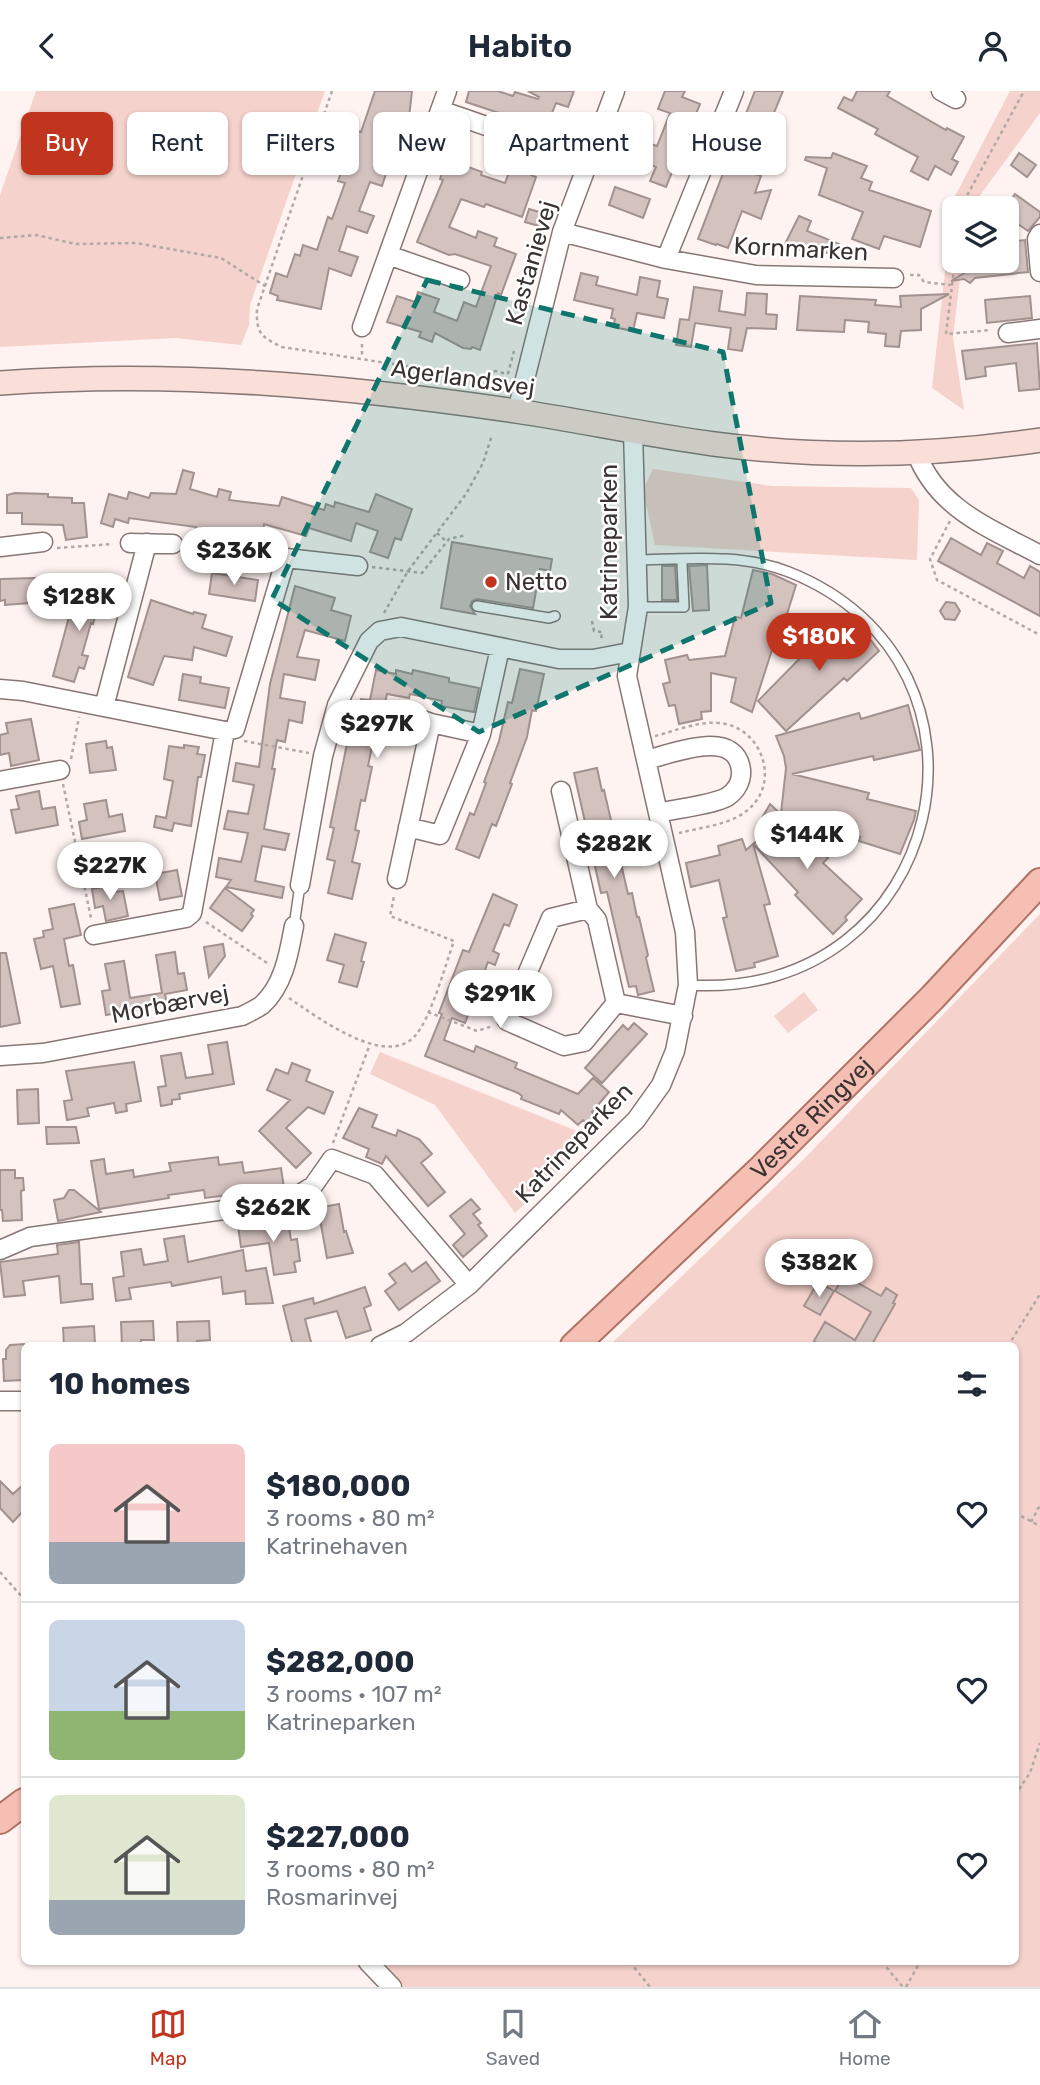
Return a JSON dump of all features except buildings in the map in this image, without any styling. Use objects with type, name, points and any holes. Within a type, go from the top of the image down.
[{"type":"main road","name":"Vestre Ringvej","points":[[578,1342],[759,1171],[933,997],[1040,882]]},
{"type":"main road","points":[[0,1820],[21,1804]]},
{"type":"street","points":[[362,327],[447,91]]},
{"type":"street","name":"Kastanievej","points":[[517,411],[562,232],[615,91]]},
{"type":"street","points":[[666,259],[734,91]]},
{"type":"street","points":[[440,110],[484,125]]},
{"type":"street","name":"Kornmarken","points":[[562,232],[666,259],[756,275],[894,278]]},
{"type":"street","points":[[1040,234],[1037,239],[1040,272]]},
{"type":"street","points":[[388,255],[460,280]]},
{"type":"street","points":[[1008,333],[1040,329]]},
{"type":"street","name":"Agerlandsvej","points":[[0,383],[51,379],[191,379],[347,389],[517,411],[715,444],[787,451],[916,452],[1040,440]]},
{"type":"street","name":"Katrineparken","points":[[388,1342],[405,1333],[469,1285],[636,1120],[661,1085],[675,1051],[688,985],[685,932],[627,676],[638,607],[633,431]]},
{"type":"street","points":[[916,452],[923,471],[933,485],[957,509],[1040,555]]},
{"type":"street","points":[[0,547],[43,542]]},
{"type":"street","points":[[104,707],[139,543],[173,544]]},
{"type":"street","points":[[0,689],[82,702],[225,734],[235,729],[277,557],[358,566]]},
{"type":"street","name":"Katrineparken","points":[[380,631],[401,627],[559,659],[598,658],[630,652]]},
{"type":"street","points":[[300,885],[323,756],[337,705],[369,641],[380,631]]},
{"type":"street","points":[[408,827],[440,835],[481,734],[500,648]]},
{"type":"street","points":[[397,711],[430,723],[481,734]]},
{"type":"street","points":[[397,879],[430,723]]},
{"type":"street","points":[[94,935],[186,918],[192,912],[225,734]]},
{"type":"street","points":[[646,760],[708,745],[720,745],[730,750],[738,759],[741,771],[740,782],[734,792],[724,799],[658,813]]},
{"type":"street","points":[[0,781],[61,770]]},
{"type":"street","points":[[561,791],[589,909],[597,920],[616,1003]]},
{"type":"street","points":[[589,909],[551,918],[507,1021],[564,1046],[584,1042],[616,1003]]},
{"type":"street","points":[[279,981],[294,926]]},
{"type":"street","name":"Morbærvej","points":[[0,1056],[43,1053],[242,1016],[262,1005],[279,981]]},
{"type":"street","points":[[616,1003],[683,1016]]},
{"type":"street","points":[[0,1250],[30,1237],[289,1201],[313,1186],[332,1159],[375,1175],[469,1285]]},
{"type":"street","points":[[0,1401],[21,1401]]},
{"type":"street","points":[[371,1965],[392,1987]]},
{"type":"lane","points":[[636,560],[729,559],[758,563],[787,571],[814,583],[839,599],[862,618],[882,640],[899,665],[922,719],[927,748],[925,808],[918,837],[908,864],[893,890],[868,921],[830,952],[804,967],[776,978],[728,986],[688,985]]},
{"type":"lane","points":[[638,607],[684,607],[682,564]]},
{"type":"lane","points":[[477,606],[549,618],[555,616]]},
{"type":"lane","points":[[294,926],[300,885]]},
{"type":"path","points":[[332,91],[257,309],[256,322],[259,332],[267,340],[282,347],[485,378],[495,371],[507,374],[506,381]]},
{"type":"path","points":[[968,196],[1024,91]]},
{"type":"path","points":[[0,238],[36,235],[76,244],[136,243],[221,258],[265,286]]},
{"type":"path","points":[[953,273],[946,334],[999,330],[1008,333]]},
{"type":"path","points":[[894,278],[907,274],[919,275],[924,282],[951,285]]},
{"type":"path","points":[[380,631],[380,619],[408,572],[466,494],[483,463],[492,435]]},
{"type":"path","points":[[957,509],[930,559],[937,580],[1040,635]]},
{"type":"path","points":[[437,533],[447,542]]},
{"type":"path","points":[[358,566],[422,573],[449,539],[467,535]]},
{"type":"path","points":[[43,542],[48,549],[139,543]]},
{"type":"path","points":[[173,544],[277,557]]},
{"type":"path","points":[[592,621],[594,631],[602,632],[598,658]]},
{"type":"path","points":[[82,702],[70,763],[61,770],[94,935]]},
{"type":"path","points":[[642,739],[705,724],[730,725],[751,738],[764,761],[764,784],[756,801],[740,816],[733,820],[663,836]]},
{"type":"path","points":[[225,734],[323,756]]},
{"type":"path","points":[[192,912],[340,1031],[370,1044],[393,1046],[405,1043],[415,1035],[428,1012],[454,941],[390,916],[397,879]]},
{"type":"path","points":[[428,1012],[477,1031],[507,1021]]},
{"type":"path","points":[[332,1159],[333,1140],[370,1044]]},
{"type":"path","points":[[1010,1342],[1040,1294]]},
{"type":"path","points":[[1031,1522],[1040,1504]]},
{"type":"path","points":[[1019,1515],[1040,1526]]},
{"type":"path","points":[[0,1572],[21,1596]]},
{"type":"path","points":[[1019,1789],[1030,1773],[1040,1743]]},
{"type":"path","points":[[632,1965],[650,1987]]},
{"type":"path","points":[[885,1965],[904,1987],[918,1965]]},
{"type":"highlighted area","points":[[427,280],[723,352],[771,603],[479,732],[272,599]]},
{"type":"shaded area","points":[[36,91],[325,91],[318,112],[242,112],[242,175],[296,175],[250,305],[249,325],[241,345],[175,338],[0,347],[0,195],[21,134],[21,175],[113,175],[113,112],[29,112]]},
{"type":"shaded area","points":[[1010,91],[1040,91],[1040,113],[980,196],[955,196]]},
{"type":"shaded area","points":[[945,273],[961,273],[953,337],[964,410],[932,388]]},
{"type":"shaded area","points":[[653,469],[772,486],[911,488],[919,500],[917,560],[655,545],[643,490]]},
{"type":"shaded area","points":[[1040,914],[1040,1987],[404,1987],[384,1965],[1019,1965],[1019,1342],[613,1342],[802,1161]]},
{"type":"shaded area","points":[[804,992],[818,1010],[788,1033],[774,1016]]},
{"type":"shaded area","points":[[380,1052],[593,1137],[515,1213],[435,1105],[370,1074]]},
{"type":"place","name":"Netto","points":[[491,582]]}]
